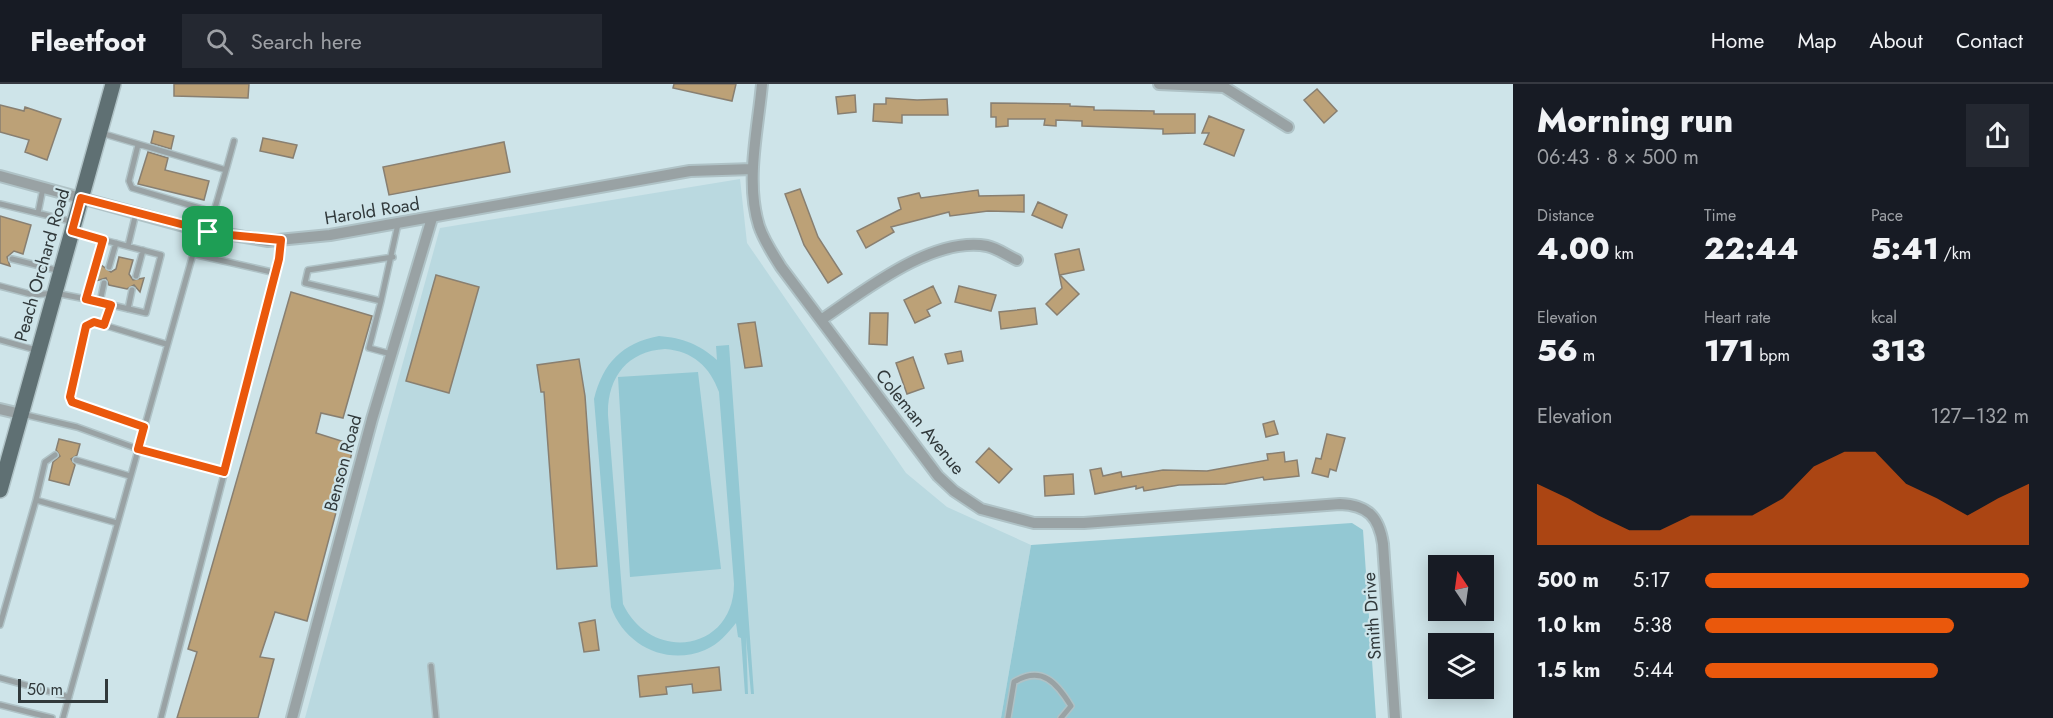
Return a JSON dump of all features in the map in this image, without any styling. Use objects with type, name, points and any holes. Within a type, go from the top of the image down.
[{"type":"main road","name":"Peach Orchard Road","points":[[1,484],[5,453],[21,414],[113,84]]},
{"type":"street","name":"Coleman Avenue","points":[[762,84],[753,169],[756,212],[764,237],[781,267],[938,476],[970,503],[995,514],[1034,523],[1063,524],[1340,504],[1359,506],[1374,515]]},
{"type":"street","points":[[1159,84],[1224,87],[1288,126]]},
{"type":"street","name":"Harold Road","points":[[0,176],[208,232],[243,238],[281,240],[398,224],[690,171],[753,169]]},
{"type":"street","name":"Benson Road","points":[[292,718],[391,354],[432,218]]},
{"type":"street","points":[[821,320],[899,268],[927,255],[966,247],[988,246],[1017,260]]},
{"type":"street","points":[[0,409],[21,414]]},
{"type":"street","name":"Smith Drive","points":[[1374,515],[1381,531],[1383,544],[1395,718]]},
{"type":"lane","points":[[99,133],[225,170]]},
{"type":"lane","points":[[208,232],[234,141]]},
{"type":"lane","points":[[138,145],[129,181],[132,188],[213,212]]},
{"type":"lane","points":[[38,213],[44,188]]},
{"type":"lane","points":[[0,204],[38,213],[103,240],[161,255],[146,314],[55,293],[34,295],[0,286]]},
{"type":"lane","points":[[128,246],[136,213]]},
{"type":"lane","points":[[391,354],[369,348],[393,257],[398,224]]},
{"type":"lane","points":[[86,299],[103,240]]},
{"type":"lane","points":[[161,718],[276,273],[281,240]]},
{"type":"lane","points":[[109,267],[116,243]]},
{"type":"lane","points":[[136,276],[143,250]]},
{"type":"lane","points":[[63,718],[193,254],[276,273]]},
{"type":"lane","points":[[381,301],[305,283],[308,270],[393,257]]},
{"type":"lane","points":[[12,259],[61,272]]},
{"type":"lane","points":[[100,302],[104,284]]},
{"type":"lane","points":[[128,309],[132,290]]},
{"type":"lane","points":[[104,325],[111,305]]},
{"type":"lane","points":[[144,427],[72,402],[70,397],[86,326],[94,322],[166,344]]},
{"type":"lane","points":[[0,340],[38,351]]},
{"type":"lane","points":[[21,414],[77,427],[138,449],[224,472]]},
{"type":"lane","points":[[0,625],[45,462],[55,455]]},
{"type":"lane","points":[[76,460],[130,477]]},
{"type":"lane","points":[[36,500],[117,523]]},
{"type":"lane","points":[[431,666],[436,718]]},
{"type":"lane","points":[[1008,718],[1014,682],[1026,675],[1044,677],[1059,687],[1071,706],[1061,718]]},
{"type":"lane","points":[[0,678],[69,697]]},
{"type":"lane","points":[[0,705],[48,718]]},
{"type":"shaded area","points":[[740,179],[747,243],[906,473],[947,507],[1031,545],[1001,718],[305,718],[440,228]]},
{"type":"shaded area","points":[[659,336],[683,340],[704,350],[717,360],[716,346],[729,345],[754,694],[751,694],[746,637],[748,694],[745,694],[741,638],[738,637],[736,623],[723,638],[710,648],[676,656],[662,654],[637,642],[626,632],[611,607],[594,399],[609,365],[625,350],[646,339]],"holes":[[[675,350],[699,362],[711,375],[719,392],[734,584],[730,607],[721,624],[707,636],[689,642],[671,642],[653,636],[636,623],[623,604],[608,415],[611,389],[622,369],[630,361],[652,351]]]},
{"type":"shaded area","points":[[698,372],[721,569],[630,577],[618,377]]},
{"type":"shaded area","points":[[1352,523],[1363,530],[1376,718],[1001,718],[1031,545]]},
{"type":"building","points":[[174,84],[249,84],[248,98],[174,96]]},
{"type":"building","points":[[674,84],[736,84],[732,101],[673,88]]},
{"type":"building","points":[[1317,89],[1337,111],[1324,123],[1304,100]]},
{"type":"building","points":[[855,95],[856,112],[838,114],[836,97]]},
{"type":"building","points":[[886,98],[947,99],[948,115],[902,115],[902,123],[873,121],[874,104],[886,104]]},
{"type":"building","points":[[991,103],[1070,104],[1070,106],[1094,107],[1094,110],[1195,114],[1195,133],[1163,134],[1163,129],[1082,126],[1082,121],[1056,120],[1056,126],[1044,125],[1045,119],[1008,119],[1008,126],[996,127],[996,117],[991,117]]},
{"type":"building","points":[[0,105],[24,111],[25,107],[61,119],[47,160],[25,152],[29,140],[0,132]]},
{"type":"building","points":[[1209,116],[1244,130],[1234,156],[1204,144],[1209,133],[1202,133]]},
{"type":"building","points":[[154,131],[174,136],[171,149],[151,143]]},
{"type":"building","points":[[263,138],[297,145],[293,158],[260,151]]},
{"type":"building","points":[[504,142],[510,172],[389,195],[383,167]]},
{"type":"building","points":[[148,152],[168,158],[165,170],[209,181],[204,200],[138,184]]},
{"type":"building","points":[[800,189],[818,237],[842,274],[828,283],[804,245],[785,194]]},
{"type":"building","points":[[978,190],[979,196],[1024,195],[1024,212],[988,211],[950,216],[949,212],[891,227],[894,232],[866,248],[857,231],[901,209],[898,198],[919,193],[921,198]]},
{"type":"building","points":[[1038,202],[1067,215],[1062,228],[1032,215]]},
{"type":"building","points":[[0,216],[31,225],[23,254],[14,251],[7,257],[10,266],[0,263]]},
{"type":"building","points":[[1079,249],[1084,270],[1060,275],[1079,294],[1057,315],[1046,304],[1062,288],[1055,254]]},
{"type":"building","points":[[119,257],[133,260],[129,274],[133,280],[144,278],[140,292],[134,285],[127,289],[109,285],[106,278],[96,281],[101,265],[111,272],[116,269]]},
{"type":"building","points":[[436,275],[479,287],[449,393],[406,381]]},
{"type":"building","points":[[933,286],[941,303],[927,310],[930,316],[915,323],[904,300]]},
{"type":"building","points":[[959,286],[996,295],[991,311],[955,302]]},
{"type":"building","points":[[291,292],[372,316],[343,418],[321,413],[316,433],[354,445],[307,621],[275,612],[260,657],[274,659],[258,718],[177,718],[197,652],[188,649]]},
{"type":"building","points":[[1035,308],[1037,324],[1001,329],[999,312]]},
{"type":"building","points":[[870,313],[888,313],[887,345],[869,344]]},
{"type":"building","points":[[755,322],[762,366],[745,368],[738,324]]},
{"type":"building","points":[[961,351],[963,361],[948,364],[945,354]]},
{"type":"building","points":[[913,357],[924,388],[907,394],[896,363]]},
{"type":"building","points":[[579,359],[585,396],[597,566],[557,569],[544,392],[541,392],[537,365]]},
{"type":"building","points":[[1274,421],[1278,434],[1266,437],[1263,424]]},
{"type":"building","points":[[1327,434],[1345,438],[1336,471],[1330,469],[1328,477],[1312,473],[1316,458],[1321,459]]},
{"type":"building","points":[[59,439],[80,444],[77,455],[71,459],[75,465],[69,485],[49,480],[53,462],[60,456],[56,450]]},
{"type":"building","points":[[989,448],[1012,469],[999,483],[976,462]]},
{"type":"building","points":[[1284,452],[1285,462],[1297,460],[1299,476],[1264,480],[1263,477],[1225,484],[1179,485],[1144,491],[1143,487],[1136,489],[1136,486],[1095,494],[1090,470],[1101,468],[1103,476],[1121,472],[1122,477],[1163,470],[1207,471],[1268,460],[1267,454]]},
{"type":"building","points":[[1073,474],[1074,494],[1045,496],[1044,476]]},
{"type":"building","points":[[595,620],[599,650],[584,652],[579,623]]},
{"type":"building","points":[[719,667],[721,690],[693,693],[692,684],[666,687],[667,694],[640,697],[638,676]]},
{"type":"route","points":[[81,198],[208,232],[268,241],[281,240],[279,259],[224,472],[138,449],[144,427],[72,402],[70,397],[86,326],[94,322],[104,325],[111,305],[86,299],[103,240],[72,231],[81,198]]}]
